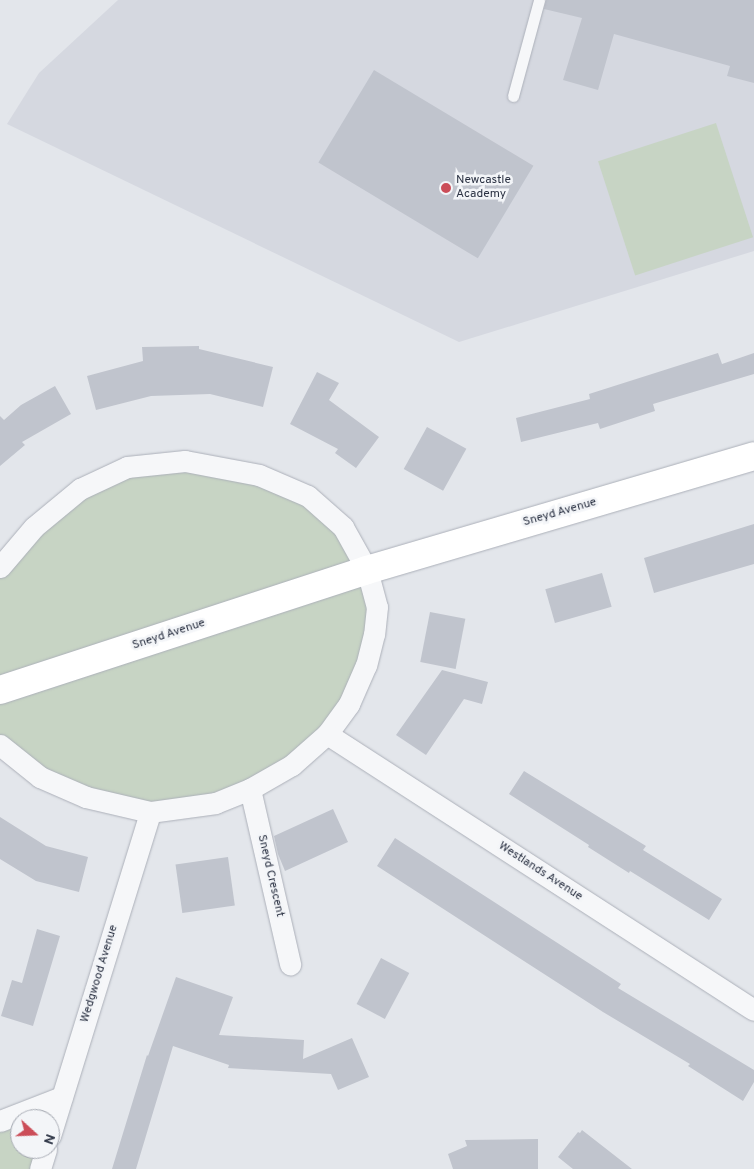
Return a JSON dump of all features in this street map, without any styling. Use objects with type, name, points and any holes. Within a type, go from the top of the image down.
[{"type":"street","name":"Sneyd Avenue","points":[[0,690],[367,570],[754,456]]},
{"type":"street","points":[[0,567],[34,527],[80,489],[127,467],[185,461],[259,475],[308,496],[343,527],[367,570],[377,607],[374,634],[366,665],[349,704],[327,734],[292,765],[250,789],[216,803],[150,812],[86,797],[40,777],[0,745]]},
{"type":"street","name":"Westlands Avenue","points":[[327,734],[754,1010]]},
{"type":"street","name":"Sneyd Crescent","points":[[250,789],[290,964]]},
{"type":"street","name":"Wedgwood Avenue","points":[[58,1109],[150,812]]},
{"type":"street","points":[[0,1121],[62,1097]]},
{"type":"lane","points":[[512,96],[539,0]]},
{"type":"shaded area","name":"Newcastle Academy","points":[[118,0],[754,0],[754,251],[459,342],[7,124],[39,73]]},
{"type":"green space","points":[[716,123],[753,237],[635,275],[598,161]]},
{"type":"green space","points":[[127,467],[259,475],[343,527],[377,607],[349,704],[250,789],[150,812],[86,797],[0,745],[0,567],[34,527]]},
{"type":"green space","points":[[62,1097],[55,1109],[31,1109]]},
{"type":"green space","points":[[10,1117],[10,1159],[43,1159],[40,1169],[0,1169],[0,1121]]},
{"type":"building","points":[[546,0],[754,0],[754,83],[727,76],[730,66],[614,34],[598,90],[563,80],[582,18],[544,9]]},
{"type":"building","points":[[374,70],[533,166],[478,258],[318,163]]},
{"type":"building","points":[[199,346],[199,349],[273,367],[263,407],[210,394],[151,396],[96,410],[87,376],[143,361],[142,347]]},
{"type":"building","points":[[718,353],[722,364],[754,353],[754,374],[653,404],[655,411],[600,429],[598,423],[521,442],[516,418],[590,399],[589,394]]},
{"type":"building","points":[[317,372],[339,383],[329,400],[379,437],[356,468],[335,453],[338,449],[290,424]]},
{"type":"building","points":[[55,386],[71,414],[22,442],[25,445],[0,466],[0,416],[4,420],[21,405]]},
{"type":"building","points":[[427,427],[466,449],[443,491],[404,469]]},
{"type":"building","points":[[754,524],[754,564],[654,593],[644,558]]},
{"type":"building","points":[[602,573],[612,607],[555,623],[545,589]]},
{"type":"building","points":[[430,612],[465,619],[456,669],[420,662]]},
{"type":"building","points":[[442,670],[488,682],[482,704],[464,699],[426,755],[396,735]]},
{"type":"building","points":[[524,771],[646,846],[643,850],[722,899],[709,920],[630,871],[629,873],[509,794]]},
{"type":"building","points":[[333,809],[348,842],[285,871],[278,854],[274,836]]},
{"type":"building","points":[[0,817],[46,846],[88,857],[79,892],[36,881],[0,859]]},
{"type":"building","points":[[395,838],[621,984],[618,988],[754,1070],[754,1082],[743,1101],[688,1066],[690,1064],[603,1012],[377,866]]},
{"type":"building","points":[[228,857],[235,906],[182,913],[176,864]]},
{"type":"building","points":[[37,929],[60,936],[33,1026],[1,1016],[12,980],[22,983]]},
{"type":"building","points":[[381,958],[409,973],[385,1019],[357,1004]]},
{"type":"building","points":[[176,977],[233,997],[219,1035],[304,1040],[303,1059],[352,1038],[369,1077],[338,1090],[331,1074],[228,1068],[229,1065],[173,1046],[136,1169],[112,1169],[147,1055]]},
{"type":"building","points":[[582,1130],[632,1169],[573,1169],[558,1157],[578,1132],[580,1133]]},
{"type":"building","points":[[538,1139],[538,1169],[453,1169],[448,1154],[467,1146],[465,1140]]},
{"type":"place","name":"Newcastle Academy","points":[[446,188]]}]
